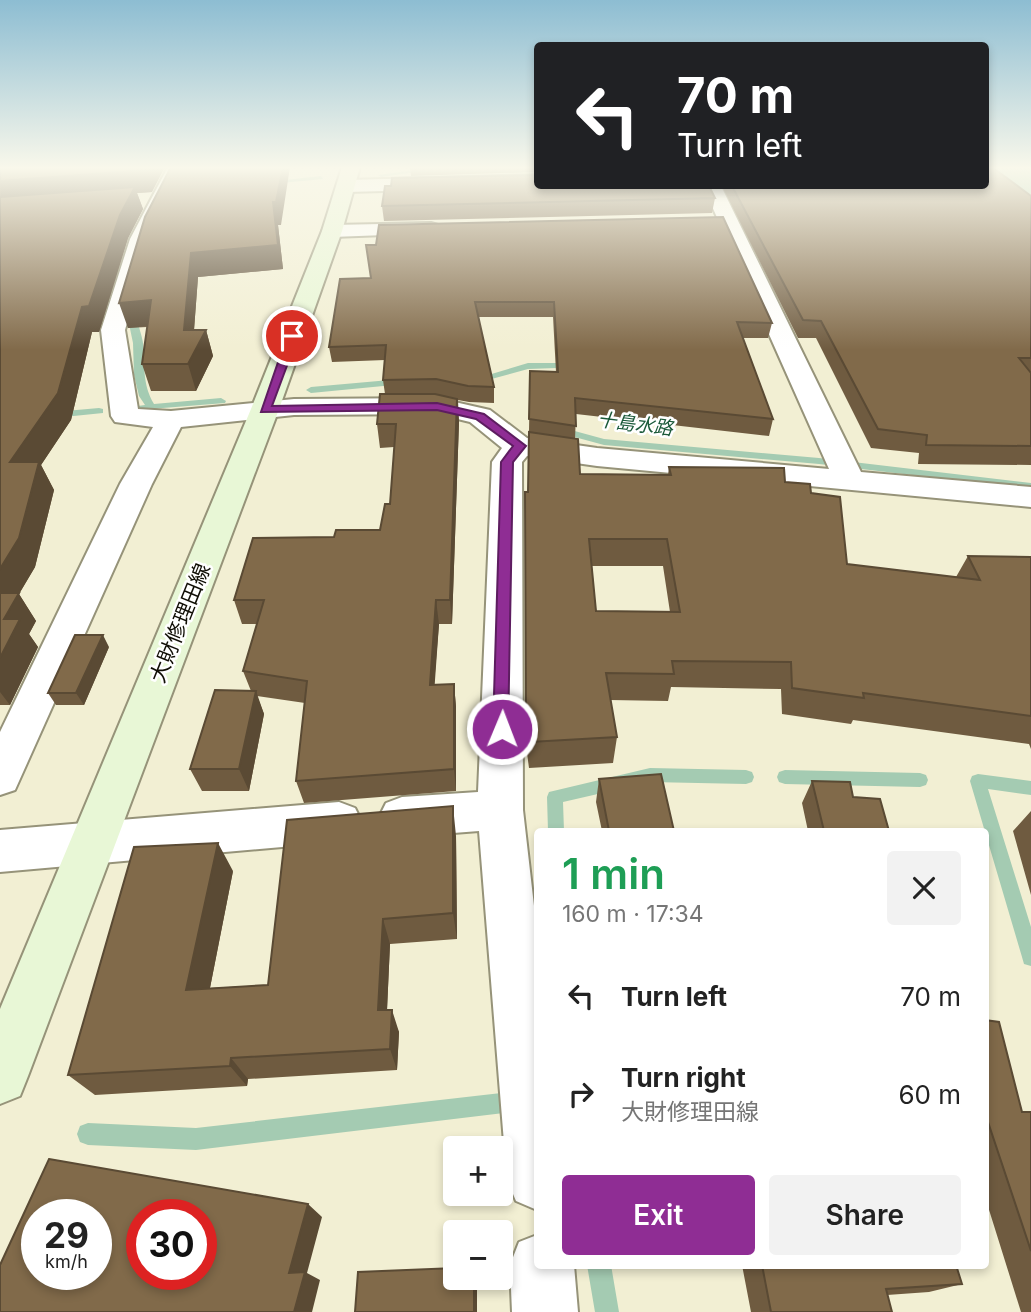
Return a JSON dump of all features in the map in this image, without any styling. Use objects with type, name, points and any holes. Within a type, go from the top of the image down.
[{"type":"street","points":[[145,228],[113,330],[125,416],[171,420],[228,416],[265,409],[437,406],[480,416],[519,446],[597,457],[1031,497]]},
{"type":"street","points":[[332,231],[443,228]]},
{"type":"street","points":[[731,228],[786,339],[849,479]]},
{"type":"street","name":"大財修理田線","points":[[0,1076],[265,409],[332,231]]},
{"type":"street","points":[[0,777],[113,532],[171,420]]},
{"type":"street","points":[[519,446],[507,462],[500,810],[534,1144]]},
{"type":"street","points":[[0,851],[500,810]]},
{"type":"street","points":[[542,1269],[545,1312]]},
{"type":"building","points":[[0,228],[115,228],[89,306],[82,307],[58,393],[10,462],[39,462],[19,538],[0,569]]},
{"type":"building","points":[[142,228],[276,228],[278,245],[191,253],[184,330],[206,330],[188,364],[142,364],[151,300],[119,303]]},
{"type":"building","points":[[379,228],[728,228],[772,323],[737,322],[773,419],[575,398],[576,426],[529,419],[530,371],[558,372],[554,302],[475,302],[494,387],[468,386],[436,379],[383,380],[386,345],[329,347],[340,279],[371,278],[366,245],[376,245]]},
{"type":"building","points":[[754,228],[1031,228],[1031,358],[1019,358],[1031,373],[1031,446],[926,445],[927,435],[878,429],[821,321],[803,320]]},
{"type":"building","points":[[380,394],[435,394],[457,399],[450,600],[436,600],[430,685],[454,684],[454,769],[296,781],[307,681],[243,671],[264,600],[234,600],[253,538],[334,537],[336,530],[380,530],[385,504],[390,504],[396,424],[377,424]]},
{"type":"building","points":[[529,432],[578,439],[580,474],[671,475],[669,467],[784,468],[785,482],[810,484],[811,493],[840,497],[847,564],[980,580],[968,556],[1031,557],[1031,716],[863,693],[864,698],[792,688],[791,662],[672,661],[674,674],[606,673],[617,737],[530,742],[526,712],[525,492],[528,492]],"holes":[[[589,539],[667,539],[680,612],[596,611]]]},
{"type":"building","points":[[0,593],[19,593],[4,619],[20,619],[0,658]]},
{"type":"building","points":[[75,635],[103,635],[76,693],[48,693]]},
{"type":"building","points":[[215,690],[256,691],[239,769],[190,769]]},
{"type":"building","points":[[661,774],[673,828],[608,828],[599,779]]},
{"type":"building","points":[[812,781],[850,782],[853,797],[880,799],[888,828],[823,828]]},
{"type":"building","points":[[453,806],[453,913],[383,919],[378,1010],[392,1010],[390,1049],[231,1058],[230,1066],[68,1075],[134,847],[218,843],[186,990],[268,985],[287,820]]},
{"type":"building","points":[[989,1021],[999,1022],[1022,1112],[1031,1112],[1031,1251],[989,1125]]},
{"type":"building","points":[[49,1159],[308,1204],[289,1273],[305,1272],[294,1312],[0,1312],[0,1265],[21,1220],[21,1290],[112,1290],[112,1199],[31,1199]]},
{"type":"building","points":[[443,1268],[443,1290],[474,1290],[474,1312],[355,1312],[358,1272]]},
{"type":"building","points":[[763,1269],[957,1269],[962,1284],[886,1289],[892,1312],[771,1312]]},
{"type":"waterway","points":[[136,310],[132,319],[138,343],[140,385],[151,407]]},
{"type":"waterway","name":"十島水路","points":[[473,381],[528,366],[559,365],[569,375]]},
{"type":"waterway","name":"十島水路","points":[[311,390],[401,382]]},
{"type":"waterway","name":"十島水路","points":[[142,408],[221,401]]},
{"type":"waterway","name":"十島水路","points":[[54,415],[99,411]]},
{"type":"waterway","name":"十島水路","points":[[560,430],[604,442],[819,461],[1031,486]]},
{"type":"waterway","points":[[556,828],[555,797],[650,775],[746,777]]},
{"type":"waterway","points":[[785,777],[920,780]]},
{"type":"waterway","points":[[1031,788],[978,781],[1031,957]]},
{"type":"waterway","points":[[88,1134],[196,1139],[534,1099]]},
{"type":"waterway","points":[[600,1269],[607,1312]]},
{"type":"route","points":[[292,336],[265,409],[437,406],[480,416],[519,446],[507,462],[502,729]]}]
